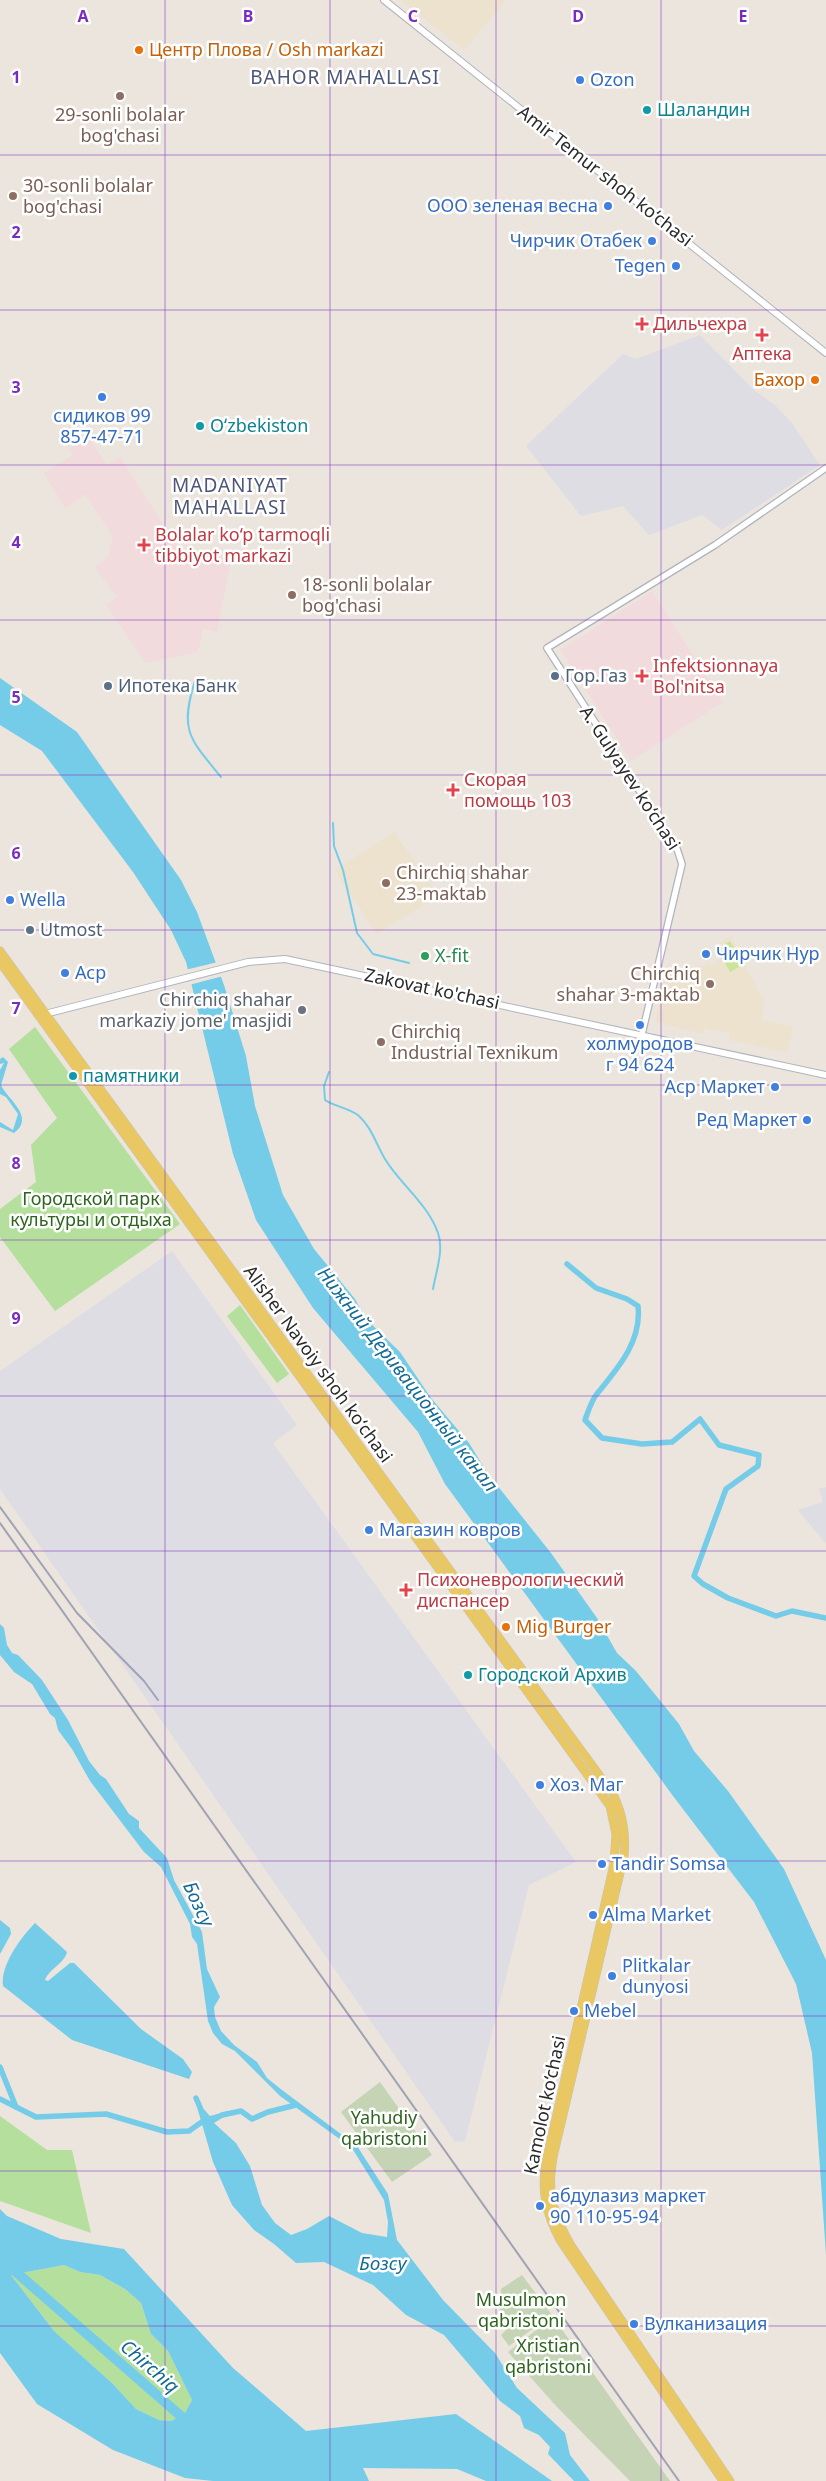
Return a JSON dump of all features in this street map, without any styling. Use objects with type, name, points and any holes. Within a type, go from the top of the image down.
[{"type":"main road","name":"Amir Temur shoh ko‘chasi","points":[[384,0],[826,353]]},
{"type":"main road","name":"Alisher Navoiy shoh koʻchasi","points":[[0,951],[43,1014],[493,1636],[613,1794],[623,1820],[624,1856],[586,2000]]},
{"type":"main road","name":"Zakovat ko'chasi","points":[[43,1014],[266,959],[295,961],[826,1075]]},
{"type":"main road","name":"Alisher Navoiy shoh koʻchasi","points":[[0,962],[43,1014]]},
{"type":"main road","name":"Alisher Navoiy shoh koʻchasi","points":[[493,1636],[610,1806]]},
{"type":"main road","name":"Kamolot ko‘chasi","points":[[610,1806],[615,1823],[616,1852],[586,2000],[546,2162],[543,2186],[547,2211],[560,2240],[723,2481]]},
{"type":"main road","points":[[586,2000],[552,2166],[550,2185],[553,2205],[561,2226],[574,2250],[730,2481]]},
{"type":"street","name":"A. Gulyayev ko‘chasi","points":[[642,1034],[682,864],[677,848],[547,648],[715,545],[826,468]]},
{"type":"shaded area","points":[[401,0],[506,0],[464,50]]},
{"type":"shaded area","points":[[700,335],[754,390],[775,405],[792,423],[820,465],[722,530],[702,515],[649,535],[623,506],[581,516],[526,446],[623,354],[636,359]]},
{"type":"shaded area","name":"Bolalar ko‘p tarmoqli tibbiyot markazi","points":[[88,437],[107,465],[120,457],[188,563],[201,554],[231,559],[217,632],[203,629],[198,652],[146,663],[106,605],[117,597],[95,567],[108,557],[113,536],[85,495],[65,508],[44,473],[73,455],[69,449]]},
{"type":"shaded area","name":"Infektsionnaya Bol'nitsa","points":[[652,591],[723,702],[631,761],[561,650]]},
{"type":"shaded area","name":"Chirchiq shahar 23-maktab","points":[[394,832],[438,896],[377,934],[335,870]]},
{"type":"shaded area","name":"Chirchiq shahar 3-maktab","points":[[731,936],[760,995],[764,998],[762,1020],[793,1027],[787,1052],[729,1040],[730,1033],[704,1028],[703,1034],[655,1022],[668,970],[684,973],[694,965],[701,967],[709,962],[712,965],[721,959],[714,947]]},
{"type":"shaded area","points":[[172,1251],[297,1425],[273,1443],[576,1862],[529,1885],[465,2141],[455,2142],[0,1489],[0,1371]]},
{"type":"shaded area","points":[[826,1487],[826,1544],[798,1510],[823,1502],[819,1489]]},
{"type":"green space","points":[[730,941],[743,965],[730,972],[717,949]]},
{"type":"green space","name":"Городской парк культуры и отдыха","points":[[35,1027],[180,1224],[55,1311],[0,1237],[0,1209],[36,1182],[31,1145],[57,1118],[9,1049]]},
{"type":"green space","points":[[240,1305],[289,1374],[277,1383],[227,1316]]},
{"type":"green space","name":"Yahudiy qabristoni","points":[[380,2082],[432,2155],[392,2182],[341,2112]]},
{"type":"green space","points":[[0,2116],[47,2150],[72,2150],[91,2233],[0,2201]]},
{"type":"green space","points":[[64,2265],[80,2272],[100,2275],[125,2289],[141,2303],[151,2334],[168,2351],[192,2400],[185,2413],[171,2421],[159,2420],[136,2409],[113,2384],[54,2331],[11,2275]]},
{"type":"green space","name":"Musulmon qabristoni","points":[[522,2275],[552,2315],[509,2346],[501,2335],[506,2330],[499,2324],[501,2289]]},
{"type":"green space","name":"Xristian qabristoni","points":[[553,2317],[670,2481],[630,2481],[557,2407],[508,2352]]},
{"type":"water","name":"Нижний Деривационный канал","points":[[0,678],[77,732],[181,880],[197,912],[224,985],[246,1056],[255,1106],[283,1195],[314,1249],[355,1299],[365,1318],[400,1352],[431,1398],[469,1443],[488,1474],[551,1553],[597,1618],[617,1653],[636,1671],[679,1724],[694,1751],[728,1791],[784,1869],[826,1960],[826,2255],[812,2053],[796,1984],[754,1902],[673,1796],[445,1484],[418,1432],[313,1308],[256,1220],[233,1154],[186,962],[171,930],[133,872],[42,751],[0,725]]},
{"type":"water","points":[[3,1057],[8,1062],[1,1085],[21,1114],[22,1121],[20,1127],[14,1133],[0,1127],[0,1122],[13,1130],[18,1114],[6,1097],[0,1094],[0,1070],[4,1063],[0,1064],[0,1059]]},
{"type":"water","name":"Бозсу","points":[[0,1624],[4,1628],[7,1645],[12,1653],[18,1655],[42,1680],[68,1720],[89,1761],[100,1775],[106,1779],[129,1814],[139,1821],[139,1828],[167,1858],[174,1880],[202,1932],[207,1969],[220,1997],[214,2007],[215,2017],[221,2031],[234,2045],[257,2062],[267,2078],[357,2146],[388,2194],[397,2240],[443,2300],[495,2353],[517,2388],[565,2433],[570,2455],[590,2481],[574,2481],[548,2454],[550,2447],[539,2435],[524,2428],[520,2416],[500,2401],[444,2335],[406,2315],[373,2285],[324,2262],[296,2263],[254,2230],[232,2205],[213,2162],[195,2100],[210,2116],[228,2111],[227,2115],[214,2123],[236,2143],[250,2166],[262,2205],[275,2223],[291,2235],[307,2229],[329,2216],[362,2233],[387,2237],[388,2222],[384,2200],[352,2148],[280,2096],[235,2051],[222,2044],[213,2033],[208,2021],[197,1944],[192,1937],[190,1924],[161,1867],[144,1852],[90,1781],[72,1749],[58,1730],[55,1718],[50,1714],[32,1684],[14,1672],[0,1655]]},
{"type":"water","points":[[0,1920],[10,1928],[11,1934],[0,1954]]},
{"type":"water","points":[[35,1923],[67,1952],[63,1960],[50,1972],[45,1980],[48,1981],[70,1963],[74,1963],[141,2029],[183,2059],[192,2072],[189,2079],[72,2040],[3,1986],[3,1978],[8,1960],[18,1943]]},
{"type":"water","points":[[0,2209],[7,2216],[61,2239],[124,2249],[233,2368],[306,2431],[456,2414],[552,2481],[486,2481],[457,2469],[363,2468],[369,2481],[213,2481],[185,2478],[113,2450],[37,2404],[0,2353]],"holes":[[[64,2265],[80,2272],[100,2275],[125,2289],[141,2303],[151,2334],[168,2351],[192,2400],[185,2413],[171,2421],[159,2420],[136,2409],[113,2384],[54,2331],[11,2275]]]},
{"type":"pier","points":[[218,962],[223,976],[189,985],[185,970]]},
{"type":"waterway","points":[[195,681],[188,712],[190,734],[221,777]]},
{"type":"waterway","points":[[333,823],[334,846],[343,870],[357,933],[373,954],[409,963]]},
{"type":"waterway","points":[[329,1072],[324,1086],[325,1100],[359,1116],[371,1131],[391,1168],[428,1213],[438,1233],[440,1240],[439,1261],[433,1289]]},
{"type":"waterway","points":[[567,1264],[596,1288],[627,1299],[638,1306],[638,1319],[632,1343],[620,1365],[594,1398],[585,1420],[602,1438],[642,1444],[672,1442],[700,1419],[719,1445],[759,1455],[758,1466],[726,1489],[694,1576],[703,1584],[728,1598],[776,1616],[792,1611],[826,1618]]},
{"type":"waterway","points":[[0,2067],[16,2107]]},
{"type":"waterway","points":[[196,2098],[202,2112]]},
{"type":"waterway","points":[[0,2099],[36,2117],[106,2114],[167,2132],[189,2131],[206,2119]]},
{"type":"waterway","points":[[222,2115],[241,2111],[252,2119],[268,2112],[296,2105]]},
{"type":"waterway","name":"Chirchiq","points":[[0,2258],[190,2424]]},
{"type":"railway","points":[[0,1507],[77,1613],[144,1681],[158,1700]]},
{"type":"railway","points":[[0,1523],[679,2481]]},
{"type":"place","name":"Центр Плова / Osh markazi","points":[[139,50]]},
{"type":"place","name":"Ozon","points":[[580,80]]},
{"type":"place","name":"29-sonli bolalar bog'chasi","points":[[120,96]]},
{"type":"place","name":"Шаландин","points":[[647,110]]},
{"type":"place","name":"30-sonli bolalar bog'chasi","points":[[13,196]]},
{"type":"place","name":"ООО зеленая весна","points":[[608,206]]},
{"type":"place","name":"Чирчик Отабек","points":[[652,241]]},
{"type":"place","name":"Tegen","points":[[676,266]]},
{"type":"place","name":"Дильчехра","points":[[642,324]]},
{"type":"place","name":"Аптека","points":[[762,335]]},
{"type":"place","name":"Бахор","points":[[815,380]]},
{"type":"place","name":"сидиков 99 857-47-71","points":[[102,397]]},
{"type":"place","name":"Oʻzbekiston","points":[[200,426]]},
{"type":"place","name":"Bolalar ko‘p tarmoqli tibbiyot markazi","points":[[144,545]]},
{"type":"place","name":"18-sonli bolalar bog'chasi","points":[[292,595]]},
{"type":"place","name":"Гор.Газ","points":[[555,676]]},
{"type":"place","name":"Infektsionnaya Bol'nitsa","points":[[642,676]]},
{"type":"place","name":"Ипотека Банк","points":[[108,686]]},
{"type":"place","name":"Скорая помощь 103","points":[[453,790]]},
{"type":"place","name":"Chirchiq shahar 23-maktab","points":[[386,883]]},
{"type":"place","name":"Wella","points":[[10,900]]},
{"type":"place","name":"Utmost","points":[[30,930]]},
{"type":"place","name":"Чирчик Нур","points":[[706,954]]},
{"type":"place","name":"X-fit","points":[[425,956]]},
{"type":"place","name":"Аср","points":[[65,973]]},
{"type":"place","name":"Chirchiq shahar 3-maktab","points":[[710,984]]},
{"type":"place","name":"Chirchiq shahar markaziy jome' masjidi","points":[[302,1010]]},
{"type":"place","name":"холмуродов г 94 624","points":[[640,1025]]},
{"type":"place","name":"Chirchiq Industrial Texnikum","points":[[381,1042]]},
{"type":"place","name":"памятники","points":[[73,1076]]},
{"type":"place","name":"Аср Маркет","points":[[775,1087]]},
{"type":"place","name":"Ред Маркет","points":[[807,1120]]},
{"type":"place","name":"Магазин ковров","points":[[369,1530]]},
{"type":"place","name":"Психоневрологический диспансер","points":[[406,1590]]},
{"type":"place","name":"Mig Burger","points":[[506,1627]]},
{"type":"place","name":"Городской Архив","points":[[468,1675]]},
{"type":"place","name":"Хоз. Маг","points":[[540,1785]]},
{"type":"place","name":"Tandir Somsa","points":[[602,1864]]},
{"type":"place","name":"Alma Market","points":[[593,1915]]},
{"type":"place","name":"Plitkalar dunyosi","points":[[612,1976]]},
{"type":"place","name":"Mebel","points":[[574,2011]]},
{"type":"place","name":"абдулазиз маркет 90 110-95-94","points":[[540,2206]]},
{"type":"place","name":"Вулканизация","points":[[634,2324]]},
{"type":"district","name":"BAHOR MAHALLASI","points":[[345,77]]},
{"type":"district","name":"MADANIYAT MAHALLASI","points":[[230,496]]}]
